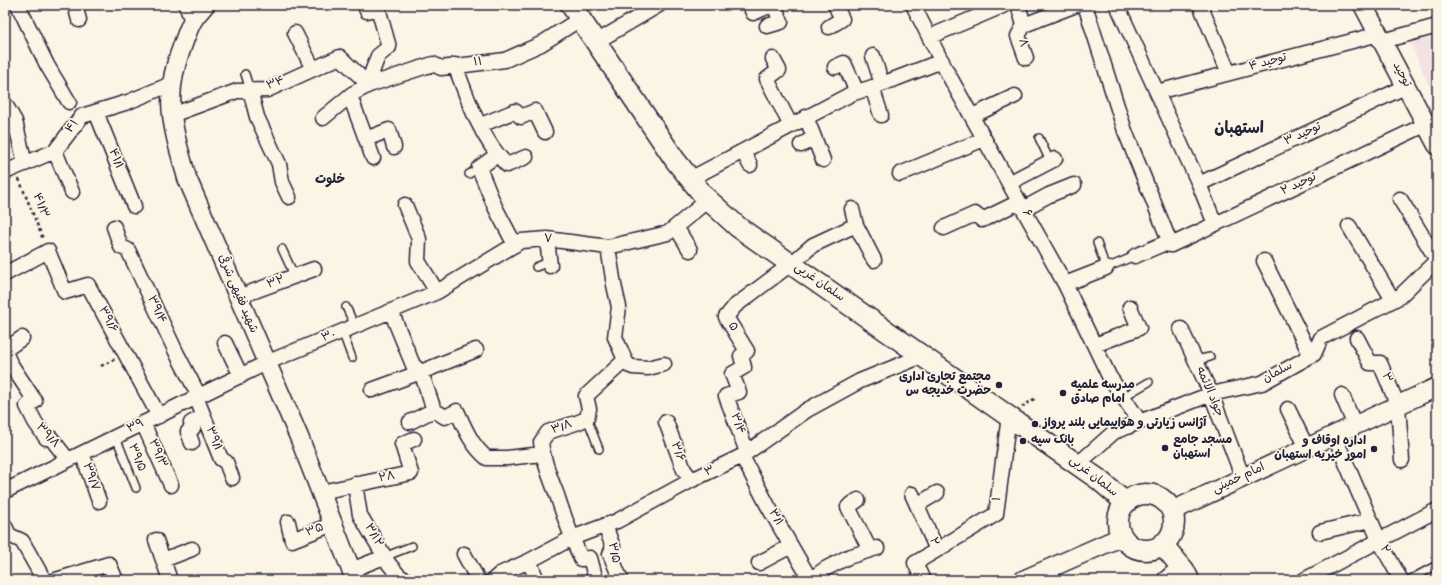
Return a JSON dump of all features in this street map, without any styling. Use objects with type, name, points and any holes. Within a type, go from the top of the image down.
[{"type":"main road","name":"سلمان غربی","points":[[576,12],[675,160],[708,200],[738,226],[1078,464],[1126,503]]},
{"type":"main road","points":[[1151,495],[1160,498],[1167,503],[1172,511],[1174,528],[1170,536],[1157,548],[1148,550],[1139,549],[1131,545],[1122,536],[1119,520],[1121,511],[1126,503],[1138,496],[1151,495]]},
{"type":"main road","points":[[1162,544],[1184,573]]},
{"type":"street","points":[[18,5],[47,65],[69,102]]},
{"type":"street","points":[[75,5],[79,20]]},
{"type":"street","name":"شهید فقیهی شرقی","points":[[205,5],[189,13],[176,62],[171,84],[170,100],[175,135],[187,178],[299,437],[353,575]]},
{"type":"street","points":[[365,5],[368,11],[378,8],[389,47],[378,56],[369,85]]},
{"type":"street","points":[[596,42],[659,5]]},
{"type":"street","points":[[750,5],[753,13],[771,5]]},
{"type":"street","points":[[767,26],[781,22],[774,5]]},
{"type":"street","points":[[829,27],[842,19],[835,5]]},
{"type":"street","name":"۶","points":[[913,5],[984,139],[1065,284],[1109,376],[1140,422]]},
{"type":"street","points":[[929,37],[1005,5]]},
{"type":"street","name":"۸","points":[[1018,5],[1024,25],[1018,36],[1026,58]]},
{"type":"street","points":[[1024,25],[1076,5]]},
{"type":"street","points":[[1085,5],[1125,131],[1171,245]]},
{"type":"street","points":[[1117,5],[1199,184],[1215,224]]},
{"type":"street","points":[[1200,5],[1229,73]]},
{"type":"street","name":"توحید","points":[[1363,5],[1437,145]]},
{"type":"street","name":"۱۱","points":[[323,118],[350,96],[369,85],[433,64],[441,68],[505,60],[541,44],[576,12]]},
{"type":"street","name":"توحید ۴","points":[[1157,92],[1229,73],[1381,37],[1437,26]]},
{"type":"street","points":[[295,33],[313,69]]},
{"type":"street","points":[[873,56],[881,115]]},
{"type":"street","name":"۳۴","points":[[172,115],[237,91],[267,90],[340,57],[369,85]]},
{"type":"street","points":[[773,59],[779,70],[767,79],[791,126]]},
{"type":"street","points":[[690,180],[851,94],[877,86],[942,61]]},
{"type":"street","points":[[835,68],[844,63],[857,92]]},
{"type":"street","points":[[456,65],[468,100],[497,155],[507,165],[526,157]]},
{"type":"street","name":"۴۱","points":[[15,168],[55,151],[82,116],[128,102],[171,84]]},
{"type":"street","name":"توحید ۳","points":[[1199,184],[1407,86]]},
{"type":"street","points":[[250,90],[257,117],[279,164],[282,182],[289,197]]},
{"type":"street","points":[[350,96],[373,158]]},
{"type":"street","points":[[972,116],[1015,96]]},
{"type":"street","points":[[5,104],[15,121],[15,168]]},
{"type":"street","points":[[481,125],[515,111],[521,117],[535,111],[545,132]]},
{"type":"street","name":"۴۱/۱","points":[[96,112],[134,206]]},
{"type":"street","points":[[806,118],[823,160]]},
{"type":"street","name":"توحید ۲","points":[[1135,256],[1163,244],[1171,245],[1427,124]]},
{"type":"street","points":[[366,139],[389,130],[394,148]]},
{"type":"street","points":[[801,144],[814,138]]},
{"type":"street","points":[[900,174],[984,139]]},
{"type":"street","points":[[55,151],[72,192]]},
{"type":"street","points":[[743,151],[750,165]]},
{"type":"street","points":[[497,155],[474,171],[515,245]]},
{"type":"street","points":[[1009,183],[1052,160]]},
{"type":"street","points":[[944,228],[975,214],[982,220],[1074,186]]},
{"type":"street","name":"۷","points":[[391,311],[438,292],[521,241],[547,239],[608,247],[668,233],[708,200]]},
{"type":"street","points":[[1264,261],[1311,356],[1314,354],[1321,338],[1399,297],[1437,260],[1400,200]]},
{"type":"street","points":[[405,205],[419,239],[418,261],[438,292]]},
{"type":"street","points":[[852,209],[856,225],[874,260]]},
{"type":"street","points":[[791,264],[813,245],[856,225]]},
{"type":"street","points":[[1349,226],[1393,300]]},
{"type":"street","name":"۳۹/۴","points":[[114,227],[121,247],[128,250],[198,397]]},
{"type":"street","points":[[676,227],[690,250]]},
{"type":"street","points":[[545,265],[547,239]]},
{"type":"street","points":[[608,247],[619,307],[615,337],[625,360],[628,365],[633,367],[648,368],[664,364]]},
{"type":"street","points":[[5,274],[48,251]]},
{"type":"street","name":"۳۹/۶","points":[[48,251],[65,292],[88,285],[159,416]]},
{"type":"street","name":"۵","points":[[726,396],[739,392],[732,374],[744,367],[741,356],[747,351],[726,317],[735,306],[791,264]]},
{"type":"street","points":[[1065,284],[1106,268]]},
{"type":"street","name":"۳۲","points":[[238,297],[314,269]]},
{"type":"street","points":[[1095,345],[1139,328],[1130,307]]},
{"type":"street","points":[[391,311],[413,365],[421,372],[434,410],[445,417],[458,412],[477,450],[486,458],[507,458],[542,454],[572,538],[582,559],[590,558],[596,580]]},
{"type":"street","name":"۳۰","points":[[266,363],[391,311]]},
{"type":"street","name":"جواد الائمه","points":[[1181,329],[1211,394],[1243,478]]},
{"type":"street","name":"۳۹/۸","points":[[22,338],[6,358],[35,401],[27,406],[35,422],[46,438],[51,438],[68,460]]},
{"type":"street","name":"۳","points":[[1357,338],[1370,363],[1380,363],[1398,406]]},
{"type":"street","points":[[225,343],[240,376]]},
{"type":"street","points":[[372,390],[476,350]]},
{"type":"street","name":"۳","points":[[493,580],[500,574],[529,561],[572,538],[617,521],[692,480],[745,454],[806,410],[860,380],[922,356]]},
{"type":"street","name":"سلمان","points":[[1078,464],[1114,432],[1211,394],[1262,383],[1311,356]]},
{"type":"street","name":"۳/۸","points":[[542,454],[541,442],[548,432],[580,422],[587,418],[589,409],[586,396],[625,360]]},
{"type":"street","name":"۳۹","points":[[5,491],[266,363]]},
{"type":"street","name":"امام خمینی","points":[[1172,511],[1437,388]]},
{"type":"street","points":[[1342,395],[1355,426]]},
{"type":"street","name":"۳/۴","points":[[726,396],[745,454]]},
{"type":"street","name":"۳۹/۱","points":[[198,397],[221,459],[226,462],[232,478]]},
{"type":"street","points":[[1398,406],[1402,460]]},
{"type":"street","points":[[1288,409],[1307,448]]},
{"type":"street","name":"۲۸","points":[[321,492],[411,473],[402,444],[412,430],[434,410]]},
{"type":"street","points":[[192,443],[188,432],[193,428],[191,423],[204,416]]},
{"type":"street","name":"۱","points":[[937,550],[996,514],[1009,416]]},
{"type":"street","name":"۳/۶","points":[[666,422],[684,470],[692,480]]},
{"type":"street","name":"۳۹/۳","points":[[143,423],[171,485]]},
{"type":"street","name":"۲","points":[[1334,435],[1379,540],[1401,580]]},
{"type":"street","name":"۳۹/۷","points":[[82,453],[99,501]]},
{"type":"street","name":"۳/۱","points":[[745,454],[791,546],[810,580]]},
{"type":"street","name":"۳/۱۲","points":[[355,484],[360,515],[384,557],[398,576],[406,580]]},
{"type":"street","name":"۲","points":[[923,580],[916,563],[937,550],[914,499],[937,493]]},
{"type":"street","points":[[810,580],[825,569],[848,557],[874,549],[848,507],[858,500]]},
{"type":"street","points":[[1304,580],[1437,510]]},
{"type":"street","points":[[1320,532],[1371,520]]},
{"type":"street","name":"۳۵","points":[[288,522],[292,540],[333,524]]},
{"type":"street","name":"۳/۵","points":[[605,525],[613,547],[610,554],[622,580]]},
{"type":"street","points":[[6,533],[22,541],[44,580]]},
{"type":"street","points":[[1023,580],[1122,536]]},
{"type":"street","points":[[156,540],[170,580]]},
{"type":"street","points":[[759,563],[791,546]]},
{"type":"street","points":[[163,560],[192,549]]},
{"type":"street","points":[[464,554],[478,580]]},
{"type":"street","points":[[353,575],[384,557]]},
{"type":"street","points":[[529,561],[537,580]]},
{"type":"street","points":[[56,580],[109,564],[116,580]]},
{"type":"street","points":[[1164,580],[1184,573]]},
{"type":"lane","points":[[245,74],[250,90]]},
{"type":"lane","points":[[1040,138],[1052,160]]},
{"type":"lane","points":[[1097,243],[1106,268],[1135,256]]},
{"type":"lane","points":[[282,249],[295,277]]},
{"type":"lane","points":[[346,307],[355,326]]},
{"type":"lane","points":[[342,332],[352,358]]},
{"type":"lane","points":[[1196,360],[1210,357]]},
{"type":"lane","points":[[1123,396],[1149,382]]},
{"type":"lane","points":[[587,418],[599,449]]},
{"type":"lane","name":"۳۹/۵","points":[[116,437],[136,488]]},
{"type":"lane","points":[[384,557],[412,546]]},
{"type":"lane","points":[[1409,580],[1437,565]]},
{"type":"path","name":"۴۱/۳","points":[[15,168],[48,251]]},
{"type":"shaded area","points":[[1437,36],[1437,104],[1410,42]]},
{"type":"place","name":"مجتمع تجاری اداری حضرت خدیجه س","points":[[999,385]]},
{"type":"place","name":"مدرسه علمیه امام صادق","points":[[1063,393]]},
{"type":"place","name":"آژانس زیارتی و هواپیمایی بلند پرواز","points":[[1035,424]]},
{"type":"place","name":"بانک سپه","points":[[1023,441]]},
{"type":"place","name":"مسجد جامع استهبان","points":[[1165,448]]},
{"type":"place","name":"اداره اوقاف و امور خیریه استهبان","points":[[1374,449]]},
{"type":"district","name":"استهبان","points":[[1239,130]]},
{"type":"district","name":"خلوت","points":[[330,180]]}]
